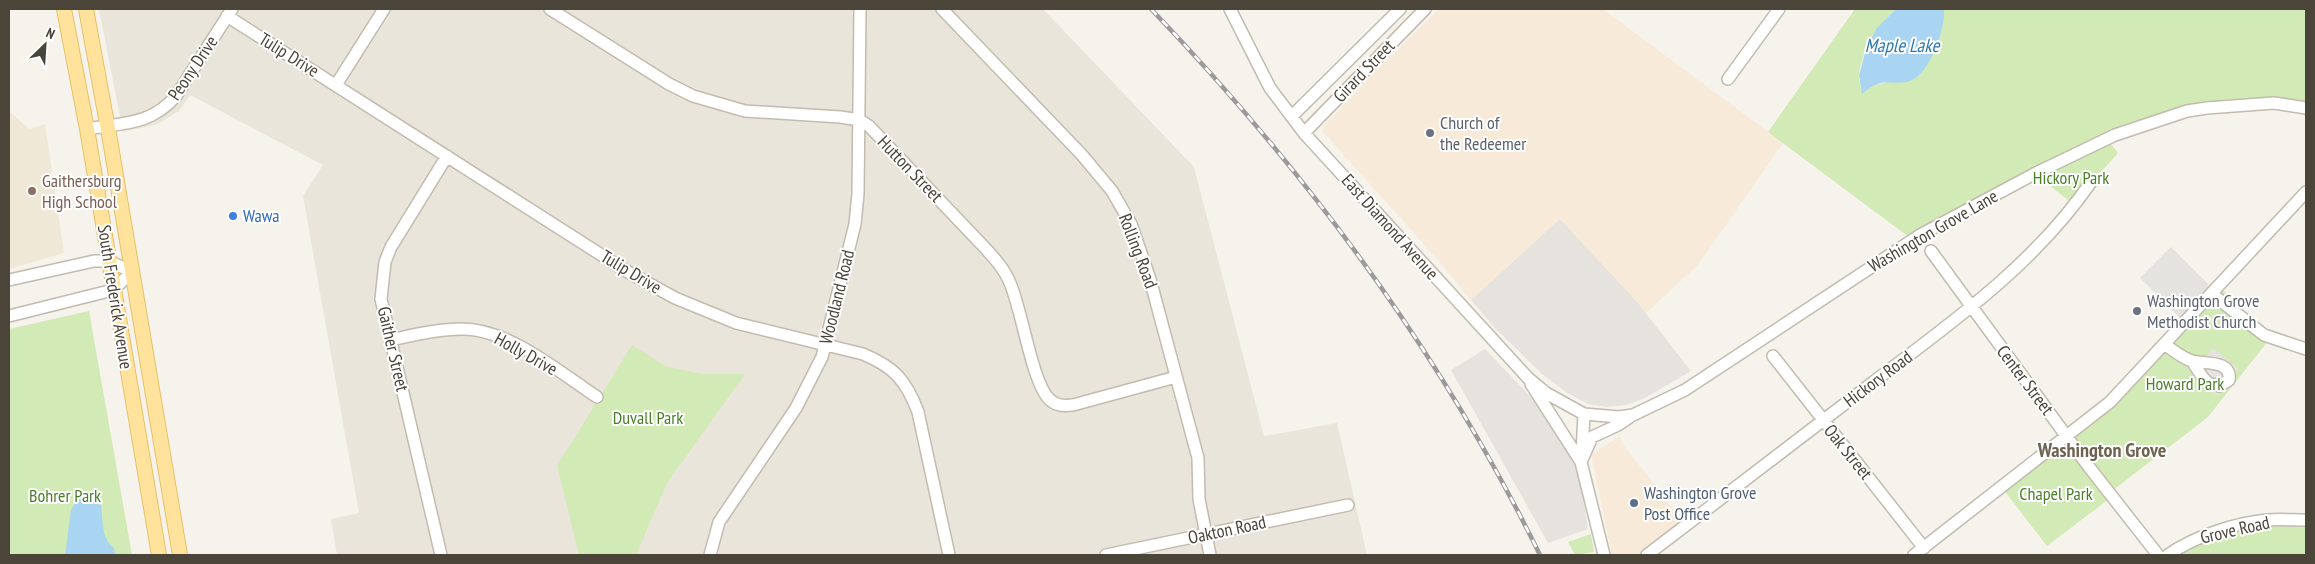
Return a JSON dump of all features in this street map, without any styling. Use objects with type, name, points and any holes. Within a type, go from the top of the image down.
[{"type":"main road","name":"South Frederick Avenue","points":[[64,9],[87,129],[159,555]]},
{"type":"main road","name":"South Frederick Avenue","points":[[86,9],[108,126],[180,555]]},
{"type":"street","points":[[336,85],[384,9]]},
{"type":"street","points":[[550,9],[670,84],[694,96],[745,111],[860,120]]},
{"type":"street","name":"Woodland Road","points":[[710,555],[719,522],[796,408],[814,376],[826,345],[855,224],[858,194],[860,120],[860,9]]},
{"type":"street","name":"Rolling Road","points":[[942,9],[1082,155],[1112,191],[1131,224],[1150,279],[1198,458],[1199,499],[1210,555]]},
{"type":"street","name":"East Diamond Avenue","points":[[1230,9],[1270,88],[1304,133],[1528,378],[1546,393],[1581,413]]},
{"type":"street","name":"Girard Street","points":[[1292,116],[1400,9]]},
{"type":"street","name":"Girard Street","points":[[1304,133],[1425,9]]},
{"type":"street","points":[[1728,79],[1779,9]]},
{"type":"street","name":"Peony Drive","points":[[87,129],[146,120],[166,108],[176,96],[230,12]]},
{"type":"street","name":"Tulip Drive","points":[[230,12],[336,85],[628,272],[675,298],[736,323],[864,354],[880,361],[897,373],[911,392],[918,412],[949,555]]},
{"type":"street","name":"Washington Grove Lane","points":[[1581,413],[1619,417],[1633,415],[1685,390],[1920,235],[2036,173],[2115,135],[2187,111],[2215,107],[2274,104],[2306,108]]},
{"type":"street","name":"Hutton Street","points":[[860,120],[883,140],[1000,266],[1010,281],[1039,384],[1048,398],[1063,406],[1073,405],[1176,377]]},
{"type":"street","name":"Gaither Street","points":[[441,555],[381,299],[385,262],[391,247],[447,156]]},
{"type":"street","name":"Hickory Road","points":[[1647,555],[1938,333],[2023,263],[2075,206],[2091,182]]},
{"type":"street","points":[[1914,555],[2068,438],[2110,402],[2306,192]]},
{"type":"street","name":"Center Street","points":[[1931,251],[1969,306],[2158,555]]},
{"type":"street","points":[[9,280],[62,266],[109,261],[132,272],[113,290],[9,316]]},
{"type":"street","points":[[2212,294],[2264,335],[2306,348]]},
{"type":"street","name":"Holly Drive","points":[[390,340],[440,330],[464,329],[489,333],[514,344],[597,397]]},
{"type":"street","points":[[2164,344],[2192,361]]},
{"type":"street","name":"Oak Street","points":[[1773,356],[1924,548]]},
{"type":"street","points":[[1528,378],[1538,397],[1579,458]]},
{"type":"street","points":[[1581,413],[1579,458],[1604,555]]},
{"type":"street","points":[[1579,458],[1592,437],[1618,425],[1633,415]]},
{"type":"street","name":"Oakton Road","points":[[1106,555],[1348,505]]},
{"type":"street","name":"Grove Road","points":[[2168,555],[2193,540],[2238,526],[2266,520],[2306,520]]},
{"type":"shaded area","points":[[99,9],[1043,9],[1194,167],[1264,436],[1337,423],[1367,555],[337,555],[331,519],[359,513],[303,196],[323,165],[190,95],[179,111],[158,124],[123,132]]},
{"type":"shaded area","points":[[1439,9],[1603,9],[1783,143],[1698,265],[1646,313],[1560,219],[1471,300],[1432,253],[1323,132],[1323,127],[1370,77]]},
{"type":"shaded area","name":"Gaithersburg High School","points":[[9,111],[29,129],[45,124],[64,253],[9,269]]},
{"type":"shaded area","points":[[1560,219],[1637,302],[1691,371],[1645,398],[1626,405],[1606,407],[1588,404],[1567,393],[1542,374],[1496,329],[1471,300]]},
{"type":"shaded area","points":[[2171,247],[2215,291],[2184,322],[2140,278]]},
{"type":"shaded area","points":[[2213,348],[2239,369],[2217,396],[2191,375]]},
{"type":"shaded area","points":[[1485,349],[1546,413],[1566,447],[1575,465],[1582,491],[1588,529],[1548,543],[1451,370]]},
{"type":"shaded area","points":[[1620,436],[1622,443],[1683,522],[1638,555],[1612,555],[1591,455]]},
{"type":"green space","points":[[1855,9],[1896,9],[1877,30],[1867,46],[1859,76],[1862,94],[1872,86],[1892,81],[1934,53],[1941,32],[1944,9],[2306,9],[2306,103],[2230,99],[2128,123],[2089,140],[2000,186],[1909,237],[1768,132]]},
{"type":"green space","name":"Hickory Park","points":[[2107,139],[2118,153],[2073,204],[2045,182],[2039,173]]},
{"type":"green space","name":"Howard Park","points":[[2220,288],[2272,336],[2208,417],[2112,491],[2070,437]]},
{"type":"green space","name":"Bohrer Park","points":[[89,311],[132,555],[9,555],[9,329]]},
{"type":"green space","name":"Duvall Park","points":[[632,345],[665,366],[702,374],[745,374],[667,483],[636,555],[579,555],[557,466]]},
{"type":"green space","name":"Chapel Park","points":[[2065,442],[2109,499],[2047,546],[2003,489]]},
{"type":"green space","points":[[2306,524],[2306,555],[2173,555],[2211,538],[2267,525]]},
{"type":"green space","points":[[1591,534],[1594,552],[1575,555],[1568,542]]},
{"type":"water","name":"Maple Lake","points":[[1896,9],[1944,9],[1939,40],[1929,63],[1914,79],[1906,82],[1875,85],[1862,94],[1859,75],[1866,49],[1877,28]]},
{"type":"water","points":[[81,493],[92,502],[101,505],[105,534],[114,548],[115,555],[65,555],[71,510]]},
{"type":"railway","points":[[1151,9],[1264,135],[1317,200],[1367,267],[1415,336],[1459,407],[1501,480],[1540,555]]},
{"type":"place","name":"Church of the Redeemer","points":[[1430,133]]},
{"type":"place","name":"Gaithersburg High School","points":[[32,191]]},
{"type":"place","name":"Wawa","points":[[233,216]]},
{"type":"place","name":"Washington Grove Methodist Church","points":[[2137,311]]},
{"type":"place","name":"Washington Grove Post Office","points":[[1634,503]]},
{"type":"district","name":"Washington Grove","points":[[2102,450]]}]
